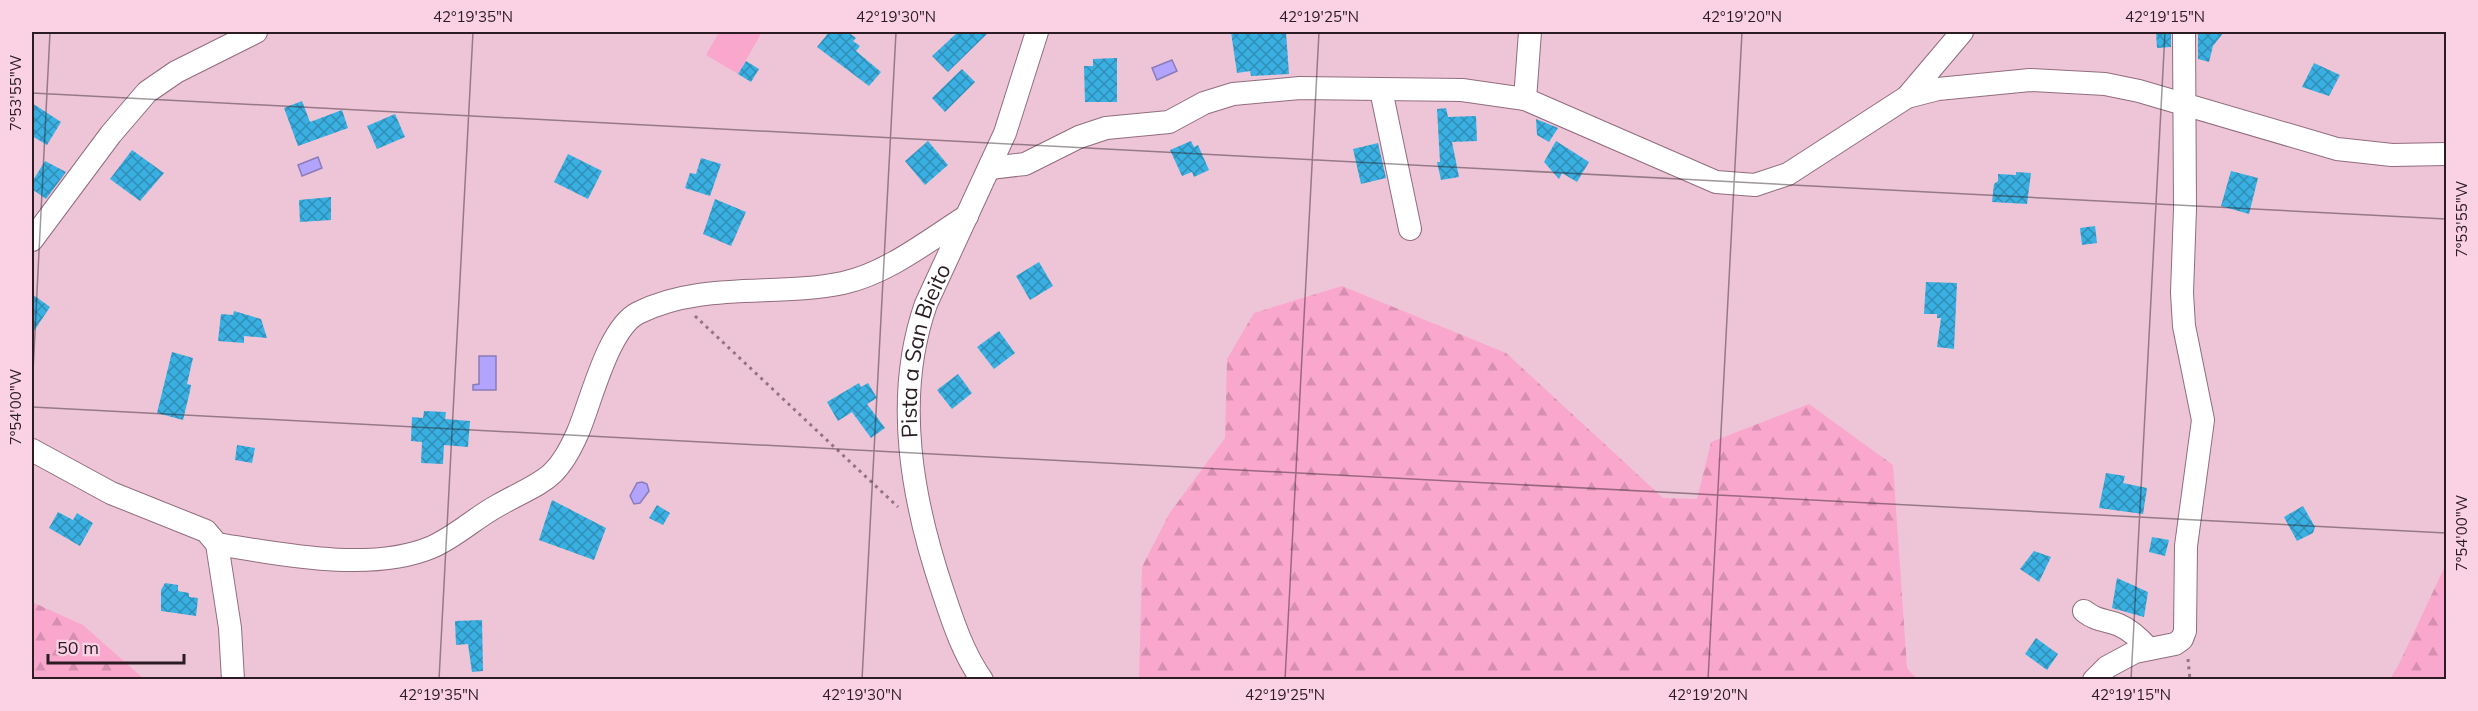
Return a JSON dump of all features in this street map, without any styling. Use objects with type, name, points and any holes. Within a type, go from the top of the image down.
[{"type":"street","points":[[32,240],[104,143],[147,92],[176,72],[256,32]]},
{"type":"street","name":"Pista a San Bieito","points":[[982,680],[954,625],[931,554],[916,488],[909,427],[911,359],[916,330],[1005,133],[1037,32]]},
{"type":"street","points":[[1526,99],[1530,32]]},
{"type":"street","points":[[990,168],[1033,162],[1079,137],[1106,128],[1169,122],[1204,104],[1233,94],[1300,88],[1462,90],[1526,99],[1716,182],[1755,185],[1788,174],[1907,97],[1962,32]]},
{"type":"street","points":[[2094,680],[2118,660],[2149,649],[2175,644],[2182,639],[2185,631],[2186,546],[2203,420],[2186,336],[2182,293],[2185,209],[2184,32]]},
{"type":"street","points":[[1907,97],[1938,89],[2003,81],[2105,84],[2184,103],[2337,149],[2392,155],[2446,154]]},
{"type":"street","points":[[1381,90],[1397,177],[1410,229]]},
{"type":"street","points":[[217,544],[287,555],[374,558],[414,553],[440,543],[486,512],[543,482],[558,470],[578,432],[620,330],[638,313],[676,300],[847,282],[898,260],[967,216]]},
{"type":"street","points":[[32,450],[111,493],[206,531],[217,544],[230,628],[233,680]]},
{"type":"street","points":[[2085,611],[2095,620],[2118,625],[2133,633],[2149,649]]},
{"type":"path","points":[[676,300],[828,438],[906,515]]},
{"type":"green space","points":[[719,32],[762,32],[738,74],[706,55]]},
{"type":"green space","points":[[1342,286],[1506,353],[1663,498],[1697,499],[1711,442],[1809,404],[1893,465],[1907,668],[1917,679],[1139,679],[1142,567],[1169,514],[1225,438],[1227,359],[1254,313]]},
{"type":"green space","points":[[2446,564],[2446,679],[2390,679],[2398,666]]},
{"type":"green space","points":[[32,602],[83,625],[144,679],[32,679]]},
{"type":"shaded area","points":[[1172,60],[1177,71],[1157,80],[1152,68]]},
{"type":"shaded area","points":[[318,157],[322,168],[302,176],[298,165]]},
{"type":"shaded area","points":[[479,356],[496,356],[496,390],[473,390],[473,385],[479,384]]},
{"type":"shaded area","points":[[637,483],[647,484],[649,491],[640,503],[634,504],[630,496]]},
{"type":"building","points":[[829,32],[848,32],[856,38],[853,41],[860,46],[856,51],[881,72],[869,86],[817,47]]},
{"type":"building","points":[[958,32],[989,32],[948,72],[932,56]]},
{"type":"building","points":[[1231,32],[1286,32],[1289,74],[1251,76],[1250,71],[1237,73]]},
{"type":"building","points":[[2156,32],[2171,32],[2171,47],[2157,48]]},
{"type":"building","points":[[2198,32],[2224,32],[2213,46],[2209,62],[2198,59]]},
{"type":"building","points":[[1117,58],[1117,102],[1085,102],[1084,66],[1093,66],[1093,59]]},
{"type":"building","points":[[746,61],[759,69],[751,82],[738,74]]},
{"type":"building","points":[[2314,63],[2340,75],[2329,96],[2302,87]]},
{"type":"building","points":[[962,69],[975,82],[945,112],[932,98]]},
{"type":"building","points":[[302,101],[310,122],[342,110],[348,128],[298,146],[284,108]]},
{"type":"building","points":[[32,103],[61,122],[47,145],[32,136]]},
{"type":"building","points":[[1446,108],[1448,117],[1476,116],[1477,141],[1452,142],[1459,177],[1441,180],[1437,162],[1440,162],[1437,109]]},
{"type":"building","points":[[395,114],[405,137],[377,149],[367,126]]},
{"type":"building","points":[[1536,119],[1558,128],[1549,142],[1537,135]]},
{"type":"building","points":[[928,141],[948,165],[925,185],[905,161]]},
{"type":"building","points":[[1191,141],[1194,147],[1198,145],[1209,170],[1194,177],[1192,172],[1182,176],[1170,150]]},
{"type":"building","points":[[1556,141],[1589,162],[1577,182],[1562,173],[1559,179],[1544,162]]},
{"type":"building","points":[[1378,143],[1386,178],[1361,184],[1353,149]]},
{"type":"building","points":[[132,150],[164,173],[140,201],[110,179]]},
{"type":"building","points":[[568,154],[602,171],[588,199],[554,182]]},
{"type":"building","points":[[701,158],[721,164],[710,196],[685,188],[690,173],[696,174]]},
{"type":"building","points":[[45,161],[66,172],[46,199],[32,189],[32,182]]},
{"type":"building","points":[[2231,171],[2258,178],[2249,214],[2221,206]]},
{"type":"building","points":[[2016,172],[2031,173],[2027,204],[1992,202],[1994,184],[1998,181],[1998,174],[2016,175]]},
{"type":"building","points":[[331,197],[331,220],[300,222],[299,200]]},
{"type":"building","points":[[715,199],[746,212],[731,246],[703,234]]},
{"type":"building","points":[[2095,226],[2097,243],[2082,245],[2080,228]]},
{"type":"building","points":[[1039,262],[1053,286],[1030,300],[1016,276]]},
{"type":"building","points":[[1926,282],[1957,283],[1954,349],[1937,347],[1941,318],[1937,318],[1937,314],[1924,314]]},
{"type":"building","points":[[32,294],[50,307],[32,334]]},
{"type":"building","points":[[234,311],[261,319],[267,338],[244,336],[244,343],[218,341],[221,314],[233,315]]},
{"type":"building","points":[[999,331],[1015,353],[994,369],[977,347]]},
{"type":"building","points":[[172,352],[193,358],[187,384],[191,385],[183,420],[157,413]]},
{"type":"building","points":[[958,374],[972,393],[952,409],[937,390]]},
{"type":"building","points":[[859,383],[861,387],[868,383],[877,398],[867,404],[885,428],[871,438],[852,412],[838,421],[827,402]]},
{"type":"building","points":[[424,411],[446,412],[445,419],[470,421],[468,447],[444,445],[443,464],[421,463],[422,442],[411,441],[412,417],[423,418]]},
{"type":"building","points":[[237,445],[255,448],[252,463],[235,460]]},
{"type":"building","points":[[2106,473],[2125,476],[2123,483],[2147,488],[2143,514],[2099,508]]},
{"type":"building","points":[[552,500],[606,528],[594,560],[539,540]]},
{"type":"building","points":[[657,505],[670,513],[663,525],[649,518]]},
{"type":"building","points":[[2303,506],[2315,527],[2313,533],[2297,541],[2284,517]]},
{"type":"building","points":[[58,512],[73,520],[77,513],[93,523],[80,546],[49,528]]},
{"type":"building","points":[[2152,537],[2169,540],[2165,556],[2149,552]]},
{"type":"building","points":[[2034,551],[2051,557],[2039,582],[2020,569]]},
{"type":"building","points":[[2117,578],[2148,592],[2144,617],[2112,608]]},
{"type":"building","points":[[165,583],[178,585],[178,591],[189,593],[189,597],[198,598],[196,616],[161,611],[161,590]]},
{"type":"building","points":[[482,620],[483,671],[472,672],[468,644],[456,645],[455,621]]},
{"type":"building","points":[[2036,638],[2058,654],[2047,670],[2025,654]]}]
